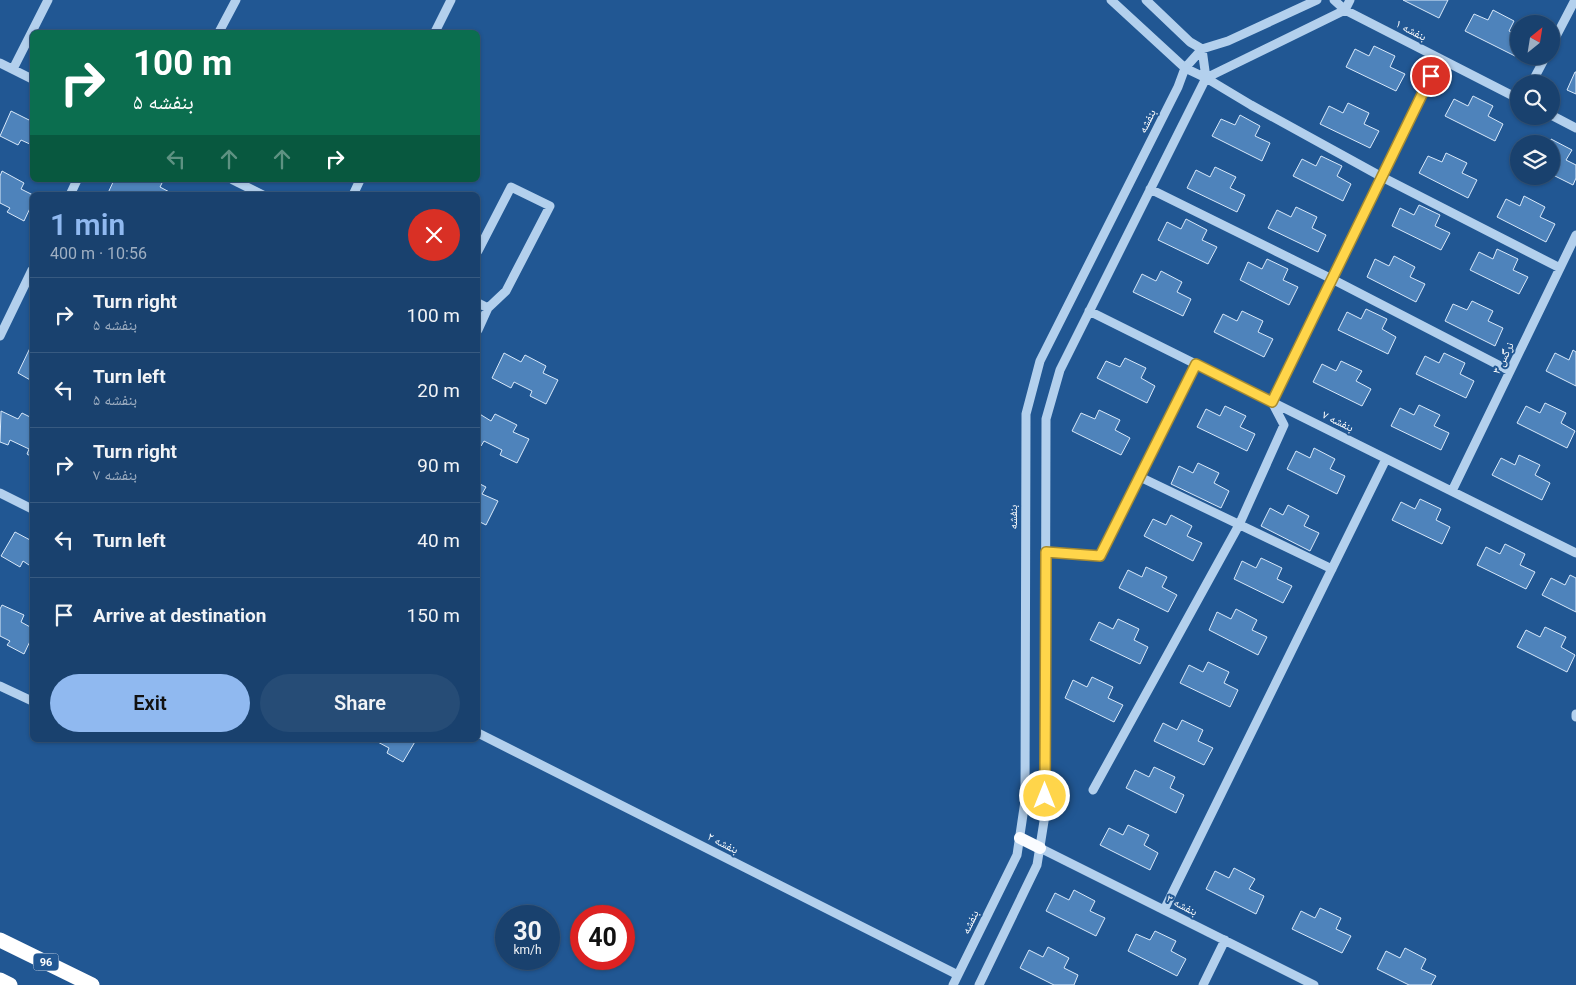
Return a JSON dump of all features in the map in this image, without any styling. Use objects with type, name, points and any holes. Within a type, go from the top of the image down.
[{"type":"highway","name":"96","points":[[0,940],[92,985]]},
{"type":"highway","points":[[0,980],[10,985]]},
{"type":"main road","points":[[1020,838],[1040,848]]},
{"type":"street","points":[[33,30],[48,0]]},
{"type":"street","points":[[221,30],[236,0]]},
{"type":"street","points":[[436,30],[451,0]]},
{"type":"street","points":[[1111,0],[1185,68],[1382,177],[1560,268]]},
{"type":"street","points":[[1146,0],[1190,42],[1202,49]]},
{"type":"street","points":[[1185,68],[1202,49],[1228,41],[1317,0]]},
{"type":"street","name":"بنفشه ۱","points":[[1334,0],[1345,10],[1510,94]]},
{"type":"street","points":[[1206,78],[1345,10],[1350,0]]},
{"type":"street","points":[[1560,29],[1575,0]]},
{"type":"street","points":[[13,69],[30,35]]},
{"type":"street","points":[[978,985],[1037,865],[1045,815],[1046,419],[1060,370],[1206,78],[1202,49]]},
{"type":"street","points":[[1093,790],[1239,524],[1284,425],[1272,402],[1439,58]]},
{"type":"street","points":[[0,63],[30,78]]},
{"type":"street","name":"بنفشه","points":[[952,985],[1017,855],[1025,802],[1026,414],[1040,361],[1178,88],[1185,68]]},
{"type":"street","points":[[1560,120],[1576,128]]},
{"type":"street","points":[[237,182],[257,192]]},
{"type":"street","points":[[480,247],[511,186],[550,206],[506,292],[488,308],[480,326]]},
{"type":"street","points":[[1150,189],[1332,279],[1510,371]]},
{"type":"street","name":"نرگس ۳","points":[[1452,491],[1576,235]]},
{"type":"street","points":[[0,336],[30,274]]},
{"type":"street","points":[[480,304],[488,308]]},
{"type":"street","name":"بنفشه ۷","points":[[1089,311],[1576,553]]},
{"type":"street","points":[[1046,552],[1100,556],[1196,364]]},
{"type":"street","points":[[1164,910],[1386,459]]},
{"type":"street","points":[[1140,477],[1332,569]]},
{"type":"street","points":[[0,493],[30,509]]},
{"type":"street","points":[[0,686],[30,701]]},
{"type":"street","name":"بنفشه ۲","points":[[480,734],[958,975]]},
{"type":"street","name":"بنفشه ۳","points":[[1040,848],[1314,985]]},
{"type":"street","points":[[1203,985],[1225,940]]},
{"type":"building","points":[[1403,0],[1448,0],[1439,18]]},
{"type":"building","points":[[1493,10],[1510,19],[1510,54],[1465,31],[1474,14],[1488,20]]},
{"type":"building","points":[[1374,46],[1395,56],[1390,67],[1405,74],[1396,91],[1346,67],[1355,49],[1369,56]]},
{"type":"building","points":[[1576,72],[1576,94],[1567,90]]},
{"type":"building","points":[[1473,96],[1493,106],[1488,116],[1503,124],[1495,141],[1445,116],[1454,99],[1468,106]]},
{"type":"building","points":[[1348,103],[1369,113],[1364,124],[1379,131],[1370,148],[1320,124],[1329,106],[1343,113]]},
{"type":"building","points":[[11,111],[29,120],[30,118],[30,144],[21,140],[18,145],[0,136]]},
{"type":"building","points":[[1240,115],[1260,126],[1255,136],[1270,143],[1262,161],[1212,136],[1221,119],[1235,125]]},
{"type":"building","points":[[1560,144],[1572,150],[1566,160],[1576,165],[1576,178],[1573,185],[1560,178]]},
{"type":"building","points":[[1446,153],[1467,163],[1462,173],[1477,180],[1468,198],[1419,173],[1428,156],[1442,162]]},
{"type":"building","points":[[1321,156],[1342,166],[1337,176],[1351,184],[1343,201],[1293,176],[1302,159],[1316,166]]},
{"type":"building","points":[[1215,167],[1236,177],[1230,188],[1245,195],[1237,212],[1187,188],[1196,170],[1210,177]]},
{"type":"building","points":[[2,171],[24,183],[21,189],[30,194],[30,208],[24,221],[7,212],[10,208],[0,203],[0,176]]},
{"type":"building","points":[[113,182],[162,182],[160,187],[169,192],[108,192]]},
{"type":"building","points":[[1524,196],[1545,207],[1540,217],[1555,224],[1546,242],[1497,217],[1506,199],[1520,206]]},
{"type":"building","points":[[1419,205],[1440,215],[1435,226],[1450,233],[1441,250],[1392,226],[1400,208],[1414,215]]},
{"type":"building","points":[[1296,207],[1317,217],[1312,228],[1326,235],[1318,252],[1268,228],[1277,210],[1291,217]]},
{"type":"building","points":[[1186,219],[1207,230],[1202,240],[1217,247],[1208,264],[1158,240],[1167,222],[1181,229]]},
{"type":"building","points":[[1497,249],[1518,259],[1513,270],[1528,277],[1519,294],[1470,270],[1479,252],[1493,259]]},
{"type":"building","points":[[1394,256],[1415,267],[1410,277],[1425,284],[1416,302],[1367,277],[1375,259],[1389,266]]},
{"type":"building","points":[[1267,259],[1288,269],[1283,280],[1298,287],[1289,305],[1240,280],[1248,262],[1262,269]]},
{"type":"building","points":[[1161,271],[1182,282],[1177,292],[1191,299],[1183,316],[1133,292],[1142,274],[1156,281]]},
{"type":"building","points":[[1472,301],[1493,311],[1488,321],[1503,328],[1495,346],[1445,321],[1453,304],[1467,310]]},
{"type":"building","points":[[1366,309],[1387,319],[1382,329],[1396,337],[1388,354],[1338,330],[1347,312],[1361,319]]},
{"type":"building","points":[[1242,311],[1263,321],[1258,332],[1273,339],[1264,357],[1214,332],[1223,314],[1237,321]]},
{"type":"building","points":[[30,348],[30,380],[18,373]]},
{"type":"building","points":[[1573,350],[1576,352],[1576,386],[1546,371],[1555,353],[1569,360]]},
{"type":"building","points":[[504,353],[521,362],[525,355],[546,366],[543,373],[558,380],[546,404],[530,396],[532,391],[514,382],[511,388],[492,378]]},
{"type":"building","points":[[1444,353],[1465,363],[1460,374],[1474,381],[1466,398],[1416,374],[1425,356],[1439,363]]},
{"type":"building","points":[[1125,358],[1146,368],[1141,378],[1155,386],[1147,403],[1097,378],[1106,361],[1120,367]]},
{"type":"building","points":[[1341,361],[1362,371],[1356,381],[1371,389],[1362,406],[1313,382],[1322,364],[1336,371]]},
{"type":"building","points":[[1545,403],[1566,413],[1561,423],[1575,431],[1567,448],[1517,423],[1526,406],[1540,413]]},
{"type":"building","points":[[1419,405],[1440,415],[1434,426],[1449,433],[1441,450],[1391,426],[1400,408],[1414,415]]},
{"type":"building","points":[[1225,406],[1246,416],[1240,427],[1255,434],[1247,451],[1197,427],[1206,409],[1220,416]]},
{"type":"building","points":[[1099,410],[1120,420],[1115,430],[1130,438],[1121,455],[1072,431],[1081,413],[1095,419]]},
{"type":"building","points":[[1,411],[18,419],[22,413],[30,417],[30,456],[27,454],[29,449],[10,440],[8,445],[0,442]]},
{"type":"building","points":[[480,414],[491,421],[495,414],[517,425],[513,432],[529,439],[517,463],[500,455],[502,450],[484,441],[481,446]]},
{"type":"building","points":[[1314,448],[1335,459],[1330,469],[1345,476],[1337,494],[1287,469],[1296,451],[1310,458]]},
{"type":"building","points":[[1519,455],[1540,465],[1535,475],[1550,483],[1542,500],[1492,475],[1501,458],[1515,465]]},
{"type":"building","points":[[1198,463],[1219,473],[1214,483],[1229,491],[1221,508],[1171,484],[1179,466],[1193,473]]},
{"type":"building","points":[[480,484],[486,487],[482,494],[498,501],[486,525],[480,522]]},
{"type":"building","points":[[1420,499],[1441,509],[1436,520],[1450,527],[1442,544],[1392,520],[1401,502],[1415,509]]},
{"type":"building","points":[[1288,505],[1309,516],[1304,526],[1319,533],[1310,551],[1261,526],[1270,508],[1283,515]]},
{"type":"building","points":[[1171,515],[1192,526],[1187,536],[1202,543],[1193,561],[1144,536],[1153,519],[1166,525]]},
{"type":"building","points":[[15,532],[30,540],[30,566],[23,561],[20,567],[1,556]]},
{"type":"building","points":[[1505,544],[1525,554],[1520,565],[1535,572],[1526,589],[1477,565],[1486,547],[1500,554]]},
{"type":"building","points":[[1261,558],[1282,568],[1277,579],[1292,586],[1283,603],[1234,579],[1242,561],[1256,568]]},
{"type":"building","points":[[1146,567],[1167,577],[1162,587],[1177,595],[1168,612],[1119,588],[1128,570],[1142,577]]},
{"type":"building","points":[[1570,575],[1576,578],[1576,612],[1542,595],[1551,578],[1565,585]]},
{"type":"building","points":[[2,605],[24,615],[21,622],[30,627],[30,641],[24,654],[7,645],[10,641],[0,636],[0,609]]},
{"type":"building","points":[[1236,609],[1257,620],[1252,630],[1267,637],[1258,655],[1209,630],[1217,612],[1231,619]]},
{"type":"building","points":[[1118,619],[1139,629],[1134,640],[1148,647],[1140,664],[1090,640],[1099,622],[1113,629]]},
{"type":"building","points":[[1545,627],[1566,637],[1561,647],[1575,655],[1567,672],[1517,647],[1526,630],[1540,637]]},
{"type":"building","points":[[1208,662],[1229,672],[1224,683],[1238,690],[1230,707],[1180,683],[1189,665],[1203,672]]},
{"type":"building","points":[[1092,677],[1113,687],[1108,698],[1123,705],[1114,722],[1065,698],[1073,680],[1087,687]]},
{"type":"building","points":[[1182,720],[1203,730],[1198,741],[1213,748],[1204,765],[1154,741],[1163,723],[1177,730]]},
{"type":"building","points":[[378,742],[415,742],[403,762],[387,753],[389,748]]},
{"type":"building","points":[[1154,767],[1175,777],[1170,788],[1184,795],[1176,813],[1126,788],[1135,770],[1149,777]]},
{"type":"building","points":[[1128,825],[1149,835],[1144,845],[1158,853],[1150,870],[1100,845],[1109,828],[1123,835]]},
{"type":"building","points":[[1234,868],[1255,879],[1249,889],[1264,896],[1256,914],[1206,889],[1215,871],[1229,878]]},
{"type":"building","points":[[1074,890],[1095,901],[1090,911],[1105,918],[1096,936],[1046,911],[1055,893],[1069,900]]},
{"type":"building","points":[[1320,908],[1341,918],[1336,929],[1351,936],[1342,953],[1292,929],[1301,911],[1315,918]]},
{"type":"building","points":[[1155,931],[1176,941],[1171,951],[1186,959],[1177,976],[1128,951],[1136,934],[1150,940]]},
{"type":"building","points":[[1048,947],[1069,958],[1064,968],[1078,975],[1074,985],[1054,985],[1020,968],[1029,950],[1043,957]]},
{"type":"building","points":[[1405,948],[1426,959],[1421,969],[1436,976],[1431,985],[1409,985],[1377,969],[1386,951],[1400,958]]},
{"type":"route","points":[[1045,796],[1046,552],[1100,556],[1196,364],[1272,402],[1431,76]]}]
